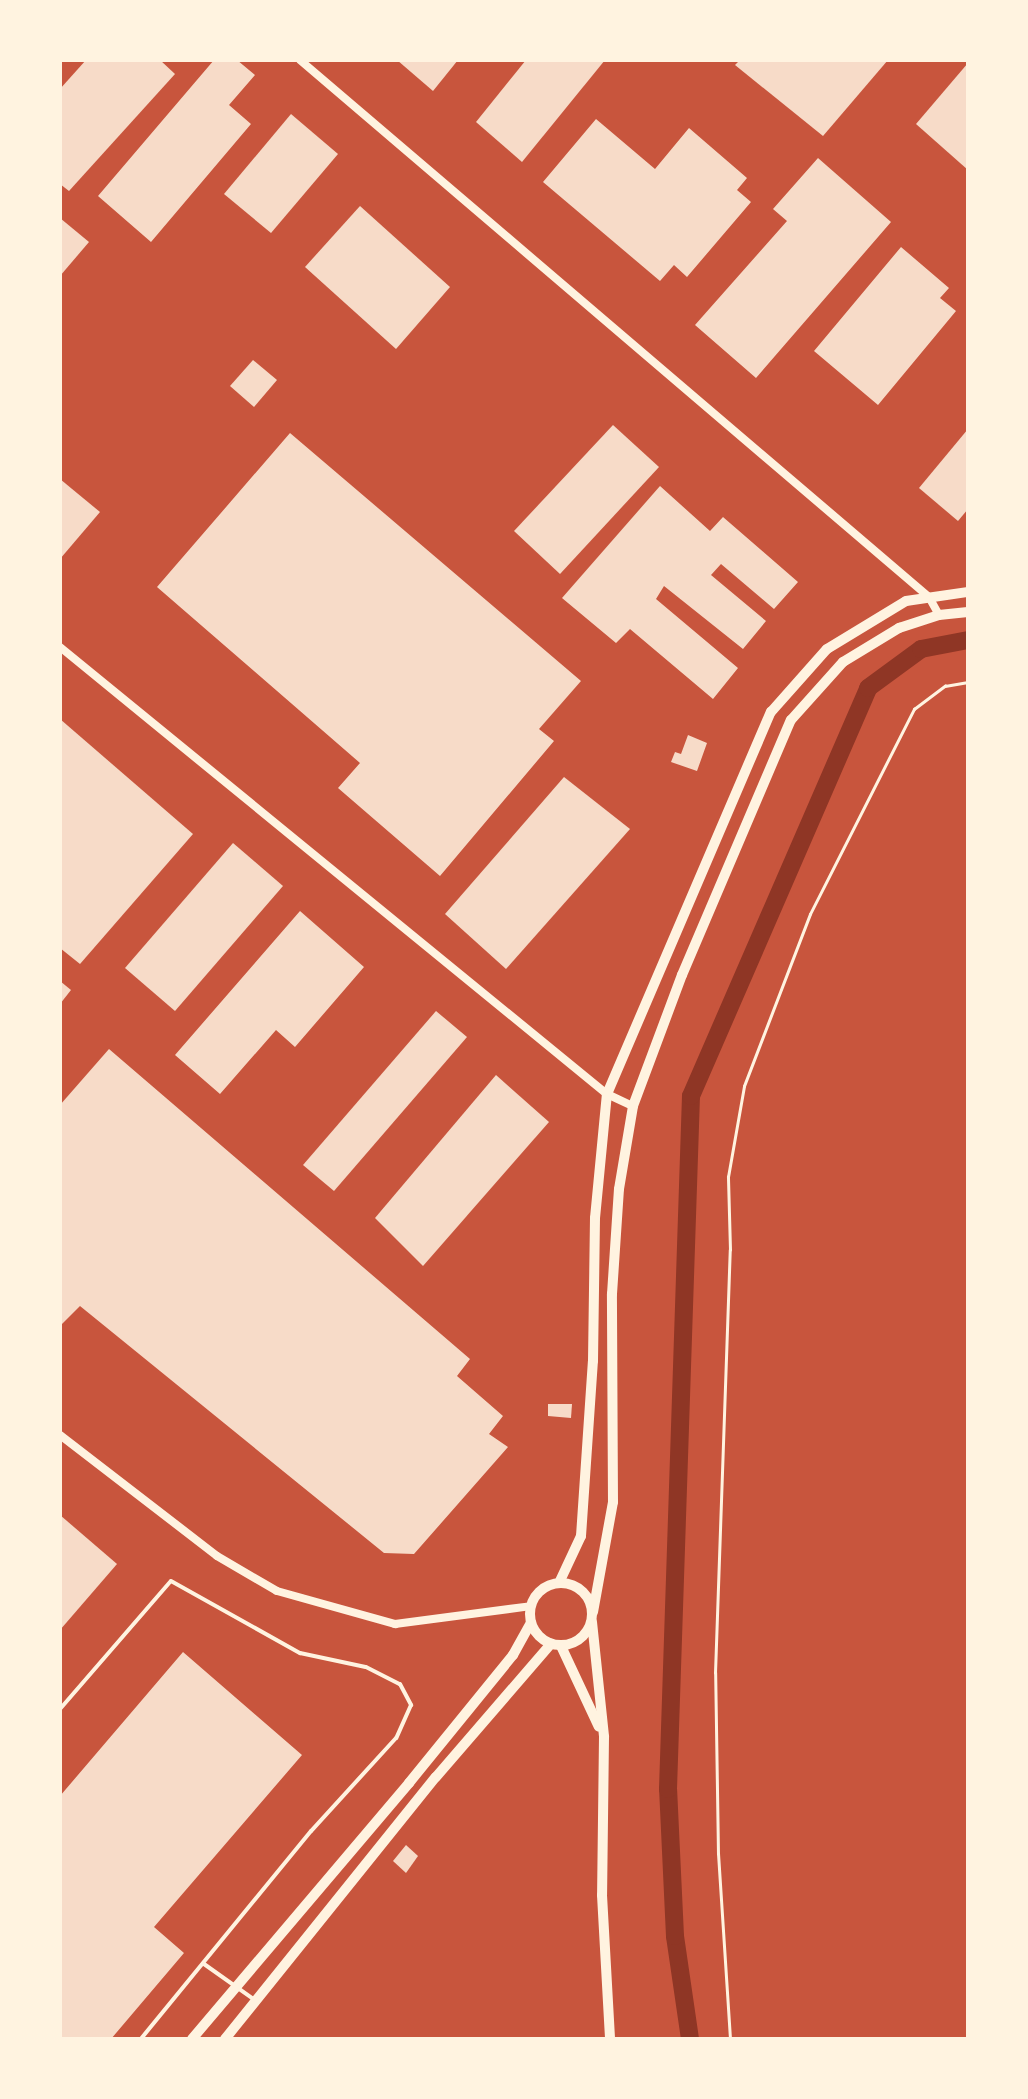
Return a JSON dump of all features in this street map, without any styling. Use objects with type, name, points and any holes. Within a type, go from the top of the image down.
[{"type":"street","points":[[300,60],[929,597],[939,614]]},
{"type":"street","points":[[559,1583],[581,1536],[593,1361],[594,1218],[607,1094],[772,712],[827,649],[906,601],[968,592]]},
{"type":"street","points":[[225,2039],[447,1763],[556,1645],[581,1640],[593,1617],[613,1502],[612,1294],[619,1189],[633,1106],[696,940],[791,720],[842,662],[899,628],[939,614],[968,612]]},
{"type":"street","points":[[60,648],[607,1094],[633,1106]]},
{"type":"street","points":[[60,1435],[217,1556],[276,1592],[396,1624],[531,1606]]},
{"type":"street","points":[[192,2039],[513,1655],[531,1623],[531,1606],[541,1590],[559,1583],[586,1594],[593,1617],[604,1737],[602,1894],[610,2039]]},
{"type":"street","points":[[531,1623],[556,1645],[604,1737]]},
{"type":"lane","points":[[60,1710],[171,1580],[300,1654],[366,1667],[400,1684],[411,1705],[396,1738],[311,1831],[141,2039]]},
{"type":"lane","points":[[204,1964],[256,2000]]},
{"type":"path","points":[[730,2039],[719,1892],[715,1673],[730,1250],[728,1177],[734,1141],[744,1086],[796,948],[867,796],[914,710],[945,686],[968,682]]},
{"type":"building","points":[[86,60],[160,60],[175,74],[69,191],[60,184],[60,89]]},
{"type":"building","points":[[214,60],[237,60],[255,75],[229,105],[251,124],[151,242],[98,196]]},
{"type":"building","points":[[397,60],[458,60],[433,91]]},
{"type":"building","points":[[526,60],[605,60],[522,162],[476,122]]},
{"type":"building","points":[[740,60],[888,60],[823,136],[735,65]]},
{"type":"building","points":[[968,63],[968,170],[916,124]]},
{"type":"building","points":[[291,114],[338,154],[271,233],[224,194]]},
{"type":"building","points":[[596,119],[655,169],[689,128],[747,178],[737,190],[751,202],[687,277],[674,265],[660,281],[543,182]]},
{"type":"building","points":[[818,158],[891,222],[756,378],[695,325],[787,221],[773,209]]},
{"type":"building","points":[[360,206],[450,287],[396,349],[305,267]]},
{"type":"building","points":[[60,218],[89,242],[60,276]]},
{"type":"building","points":[[901,247],[949,288],[940,298],[956,311],[878,405],[814,351]]},
{"type":"building","points":[[253,360],[277,380],[254,407],[230,386]]},
{"type":"building","points":[[613,425],[659,467],[560,574],[514,531]]},
{"type":"building","points":[[968,429],[968,509],[958,521],[919,488]]},
{"type":"building","points":[[290,433],[581,681],[539,729],[554,741],[440,876],[338,788],[360,763],[157,587]]},
{"type":"building","points":[[60,479],[100,512],[60,559]]},
{"type":"building","points":[[660,486],[710,531],[723,517],[798,582],[774,609],[721,564],[711,575],[766,621],[743,649],[664,586],[656,599],[738,668],[713,699],[630,629],[616,643],[562,598]]},
{"type":"building","points":[[60,719],[193,834],[80,964],[60,948]]},
{"type":"building","points":[[688,735],[707,743],[697,771],[671,762],[675,752],[681,754]]},
{"type":"building","points":[[564,777],[630,829],[506,969],[445,914]]},
{"type":"building","points":[[233,843],[283,886],[175,1011],[125,968]]},
{"type":"building","points":[[300,911],[364,967],[295,1047],[276,1030],[220,1094],[175,1055]]},
{"type":"building","points":[[60,981],[71,990],[60,1004]]},
{"type":"building","points":[[436,1011],[467,1037],[334,1191],[303,1165]]},
{"type":"building","points":[[109,1049],[470,1359],[457,1376],[503,1416],[489,1434],[508,1447],[414,1554],[384,1553],[80,1306],[60,1326],[60,1105]]},
{"type":"building","points":[[496,1075],[549,1122],[423,1266],[375,1218]]},
{"type":"building","points":[[548,1404],[572,1404],[571,1418],[548,1416]]},
{"type":"building","points":[[60,1515],[117,1564],[60,1630]]},
{"type":"building","points":[[183,1652],[302,1755],[154,1927],[184,1953],[111,2039],[60,2039],[60,1796]]},
{"type":"building","points":[[406,1845],[418,1856],[406,1873],[393,1861]]},
{"type":"waterway","points":[[690,2039],[675,1936],[668,1789],[691,1096],[868,688],[921,649],[968,640]]}]
